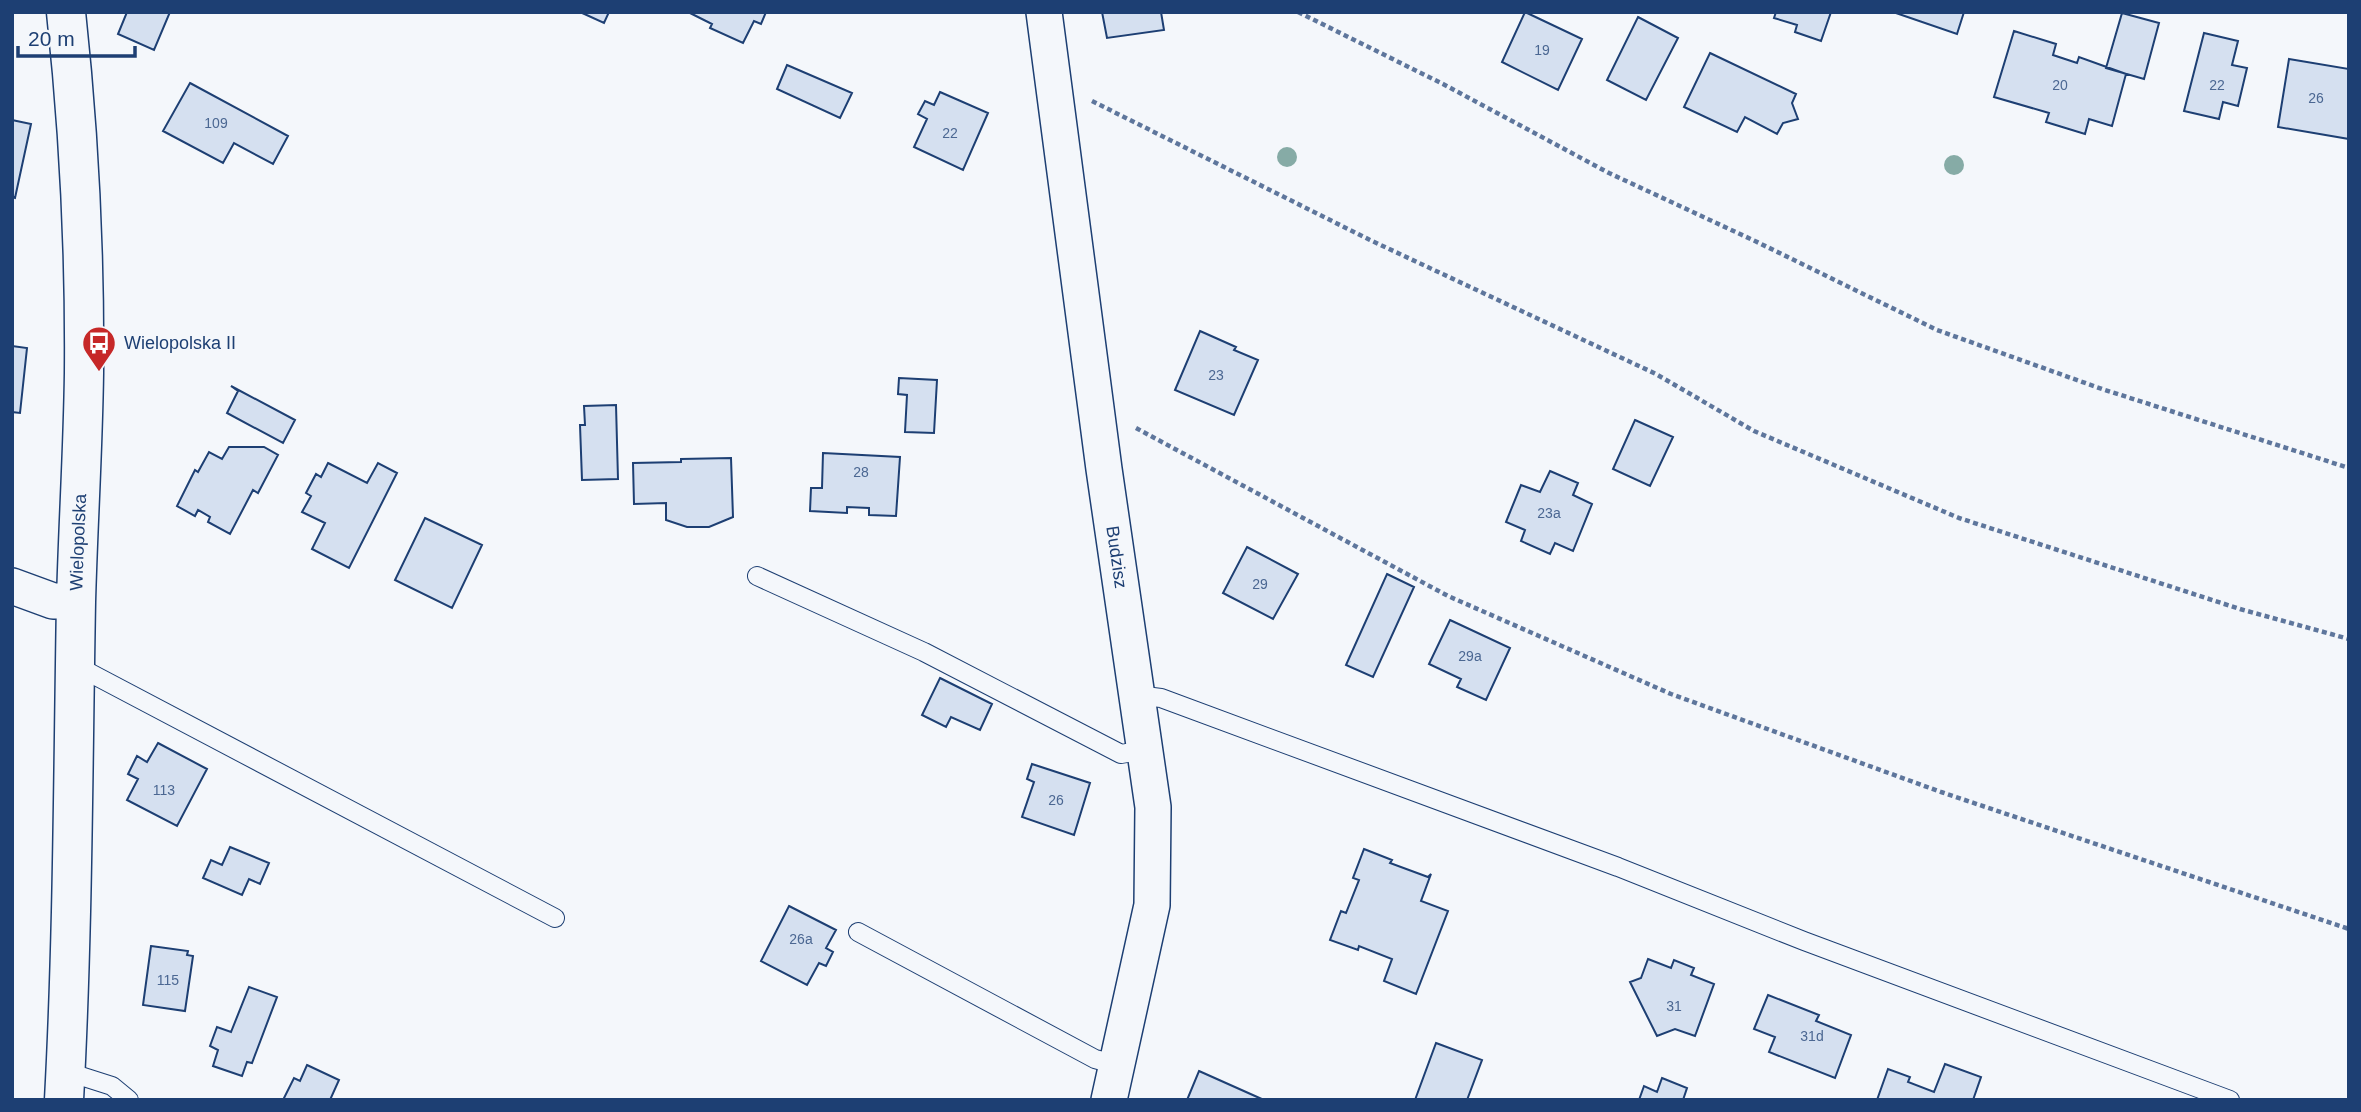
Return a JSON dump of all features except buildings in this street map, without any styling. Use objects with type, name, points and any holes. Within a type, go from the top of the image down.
[{"type":"street","name":"Wielopolska","points":[[64,1085],[71,968],[76,601],[84,373],[83,240],[74,78],[66,12]]},
{"type":"street","name":"Budzisz","points":[[1044,12],[1098,423],[1153,807],[1152,905],[1109,1100]]},
{"type":"street","points":[[12,586],[53,601],[76,601]]},
{"type":"lane","points":[[757,576],[924,652],[1121,754],[1145,750]]},
{"type":"lane","points":[[75,665],[555,918]]},
{"type":"lane","points":[[1137,695],[1161,698],[1605,862],[1804,941],[2230,1100]]},
{"type":"lane","points":[[858,932],[1095,1059],[1117,1065]]},
{"type":"lane","name":"Wielopolska","points":[[64,1085],[113,1086],[129,1100]]},
{"type":"path","points":[[1298,12],[1443,84],[1609,173],[1755,240],[1937,330],[2115,393],[2349,468]]},
{"type":"path","points":[[1055,97],[1079,94],[1370,240],[1656,374],[1754,431],[1959,518],[2240,609],[2349,639]]},
{"type":"path","points":[[1098,423],[1122,420],[1448,596],[1671,694],[1941,792],[2349,929]]},
{"type":"place","name":"Wielopolska II","points":[[99,373]]}]
